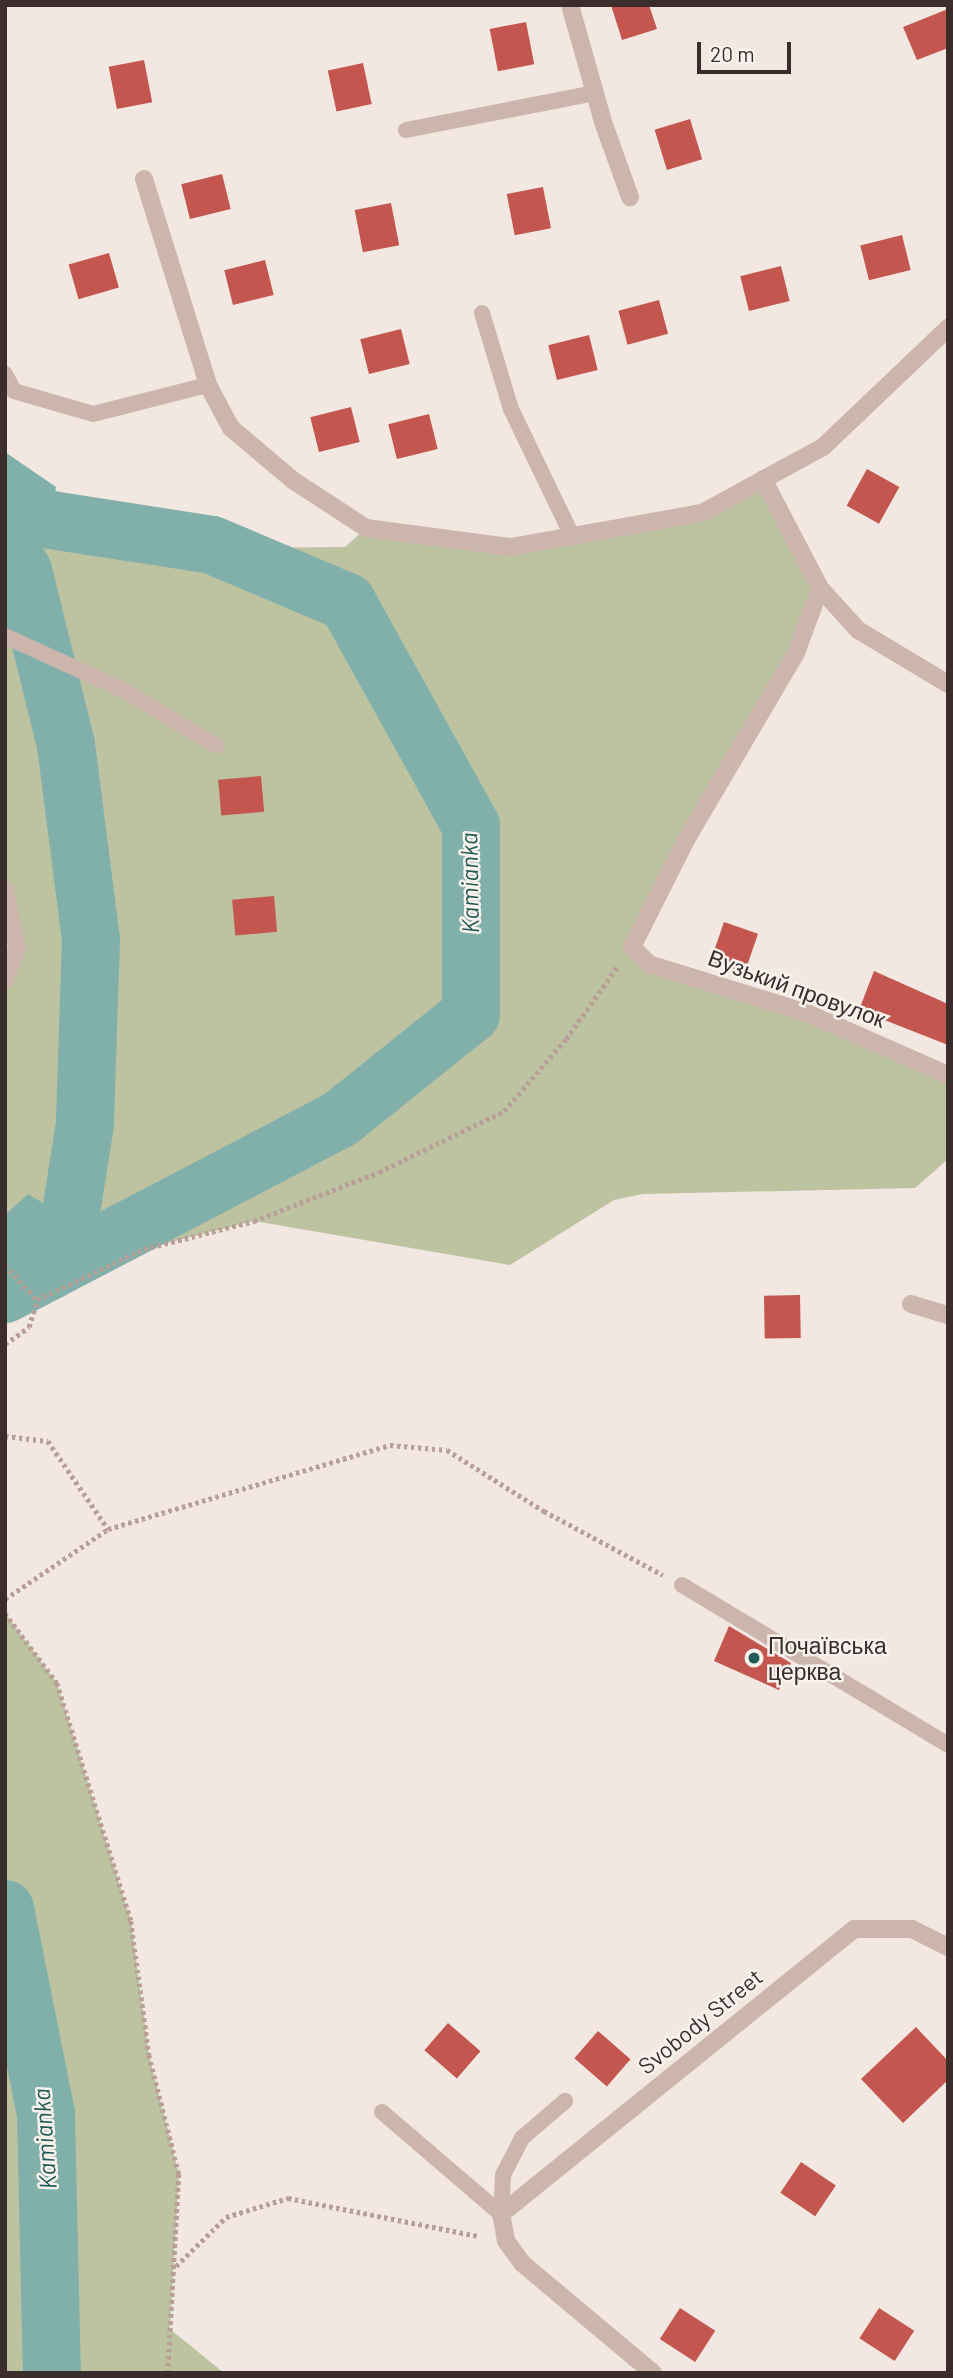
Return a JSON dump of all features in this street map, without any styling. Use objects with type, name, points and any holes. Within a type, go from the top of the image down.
[{"type":"street","points":[[570,5],[595,93],[630,197]]},
{"type":"street","points":[[144,179],[208,385],[231,428],[294,481],[366,527],[510,547],[702,513],[823,447],[948,328]]},
{"type":"street","points":[[763,480],[820,588],[858,630],[948,684]]},
{"type":"street","points":[[632,947],[686,840],[796,653],[820,588]]},
{"type":"street","points":[[5,890],[17,948],[5,980]]},
{"type":"street","name":"Вузький провулок","points":[[632,947],[649,964],[807,1013],[948,1075]]},
{"type":"street","points":[[911,1304],[948,1315]]},
{"type":"street","name":"Svobody Street","points":[[501,2214],[854,1929],[912,1929],[948,1947]]},
{"type":"street","points":[[501,2214],[506,2241],[522,2263],[653,2373]]},
{"type":"lane","points":[[406,130],[595,93]]},
{"type":"lane","points":[[482,313],[511,409],[572,536]]},
{"type":"lane","points":[[5,374],[14,391],[93,414],[208,385]]},
{"type":"lane","points":[[5,636],[123,690],[217,746]]},
{"type":"lane","points":[[682,1585],[948,1745]]},
{"type":"lane","points":[[501,2214],[503,2175],[522,2138],[565,2101]]},
{"type":"lane","points":[[382,2112],[501,2214]]},
{"type":"path","points":[[5,1344],[29,1327],[37,1300],[144,1249],[254,1221],[379,1172],[504,1111],[566,1039],[632,947]]},
{"type":"path","points":[[5,1265],[37,1300]]},
{"type":"path","points":[[5,1436],[48,1441],[107,1529]]},
{"type":"path","points":[[5,1599],[107,1529],[390,1445],[447,1450],[544,1511],[682,1585]]},
{"type":"path","points":[[5,1613],[57,1683],[131,1921],[149,2055],[179,2174],[168,2373]]},
{"type":"path","points":[[175,2267],[226,2217],[288,2198],[506,2241]]},
{"type":"green space","points":[[763,479],[820,588],[796,653],[632,947],[649,964],[714,981],[948,1075],[948,1159],[915,1188],[643,1194],[614,1200],[510,1265],[254,1221],[144,1249],[123,1232],[5,1289],[5,980],[17,948],[5,889],[5,505],[51,520],[212,545],[133,549],[345,547],[366,528],[511,547],[702,513]]},
{"type":"green space","points":[[5,1613],[57,1683],[131,1921],[149,2055],[179,2174],[170,2329],[224,2373],[5,2373]]},
{"type":"water","points":[[5,452],[56,487],[51,520],[23,571],[5,562]]},
{"type":"water","points":[[28,1194],[89,1231],[109,1256],[5,1307],[5,1215]]},
{"type":"building","points":[[611,5],[649,5],[657,29],[622,40]]},
{"type":"building","points":[[948,9],[948,48],[917,60],[903,27]]},
{"type":"building","points":[[526,22],[534,64],[498,71],[490,29]]},
{"type":"building","points":[[144,60],[152,102],[117,109],[109,67]]},
{"type":"building","points":[[363,63],[372,104],[337,112],[328,70]]},
{"type":"building","points":[[690,119],[702,159],[667,170],[655,130]]},
{"type":"building","points":[[222,174],[231,209],[190,219],[181,184]]},
{"type":"building","points":[[543,187],[551,228],[515,235],[507,194]]},
{"type":"building","points":[[391,203],[399,245],[363,252],[355,210]]},
{"type":"building","points":[[902,235],[911,270],[869,280],[860,245]]},
{"type":"building","points":[[109,253],[119,288],[79,299],[69,265]]},
{"type":"building","points":[[265,260],[274,295],[233,305],[224,270]]},
{"type":"building","points":[[781,266],[790,301],[749,311],[740,276]]},
{"type":"building","points":[[659,300],[668,334],[627,345],[618,311]]},
{"type":"building","points":[[401,329],[410,364],[369,374],[360,339]]},
{"type":"building","points":[[589,335],[598,370],[557,380],[548,345]]},
{"type":"building","points":[[351,407],[360,442],[319,452],[310,417]]},
{"type":"building","points":[[429,414],[438,449],[397,459],[388,424]]},
{"type":"building","points":[[867,469],[899,487],[879,524],[847,506]]},
{"type":"building","points":[[261,776],[264,812],[221,816],[218,780]]},
{"type":"building","points":[[274,896],[277,932],[235,936],[232,900]]},
{"type":"building","points":[[724,922],[758,934],[744,973],[710,962]]},
{"type":"building","points":[[874,971],[948,1004],[948,1045],[859,1010]]},
{"type":"building","points":[[800,1295],[801,1338],[765,1339],[764,1296]]},
{"type":"building","name":"Почаївська церква","points":[[729,1626],[791,1663],[779,1690],[714,1661]]},
{"type":"building","points":[[448,2023],[480,2051],[457,2078],[424,2050]]},
{"type":"building","points":[[916,2027],[948,2061],[948,2080],[903,2123],[861,2079]]},
{"type":"building","points":[[598,2031],[630,2059],[607,2086],[574,2058]]},
{"type":"building","points":[[801,2162],[836,2185],[815,2216],[780,2193]]},
{"type":"building","points":[[680,2308],[715,2331],[695,2362],[660,2339]]},
{"type":"building","points":[[879,2308],[914,2331],[895,2361],[859,2338]]},
{"type":"waterway","name":"Kamianka","points":[[5,505],[51,520],[212,545],[347,602],[471,826],[471,1014],[340,1119],[5,1294]]},
{"type":"waterway","name":"Kamianka","points":[[5,542],[23,571],[66,745],[91,939],[85,1124],[70,1219],[48,1272]]},
{"type":"waterway","name":"Kamianka","points":[[5,1909],[46,2114],[52,2373]]},
{"type":"place","name":"Почаївська церква","points":[[754,1658]]}]
